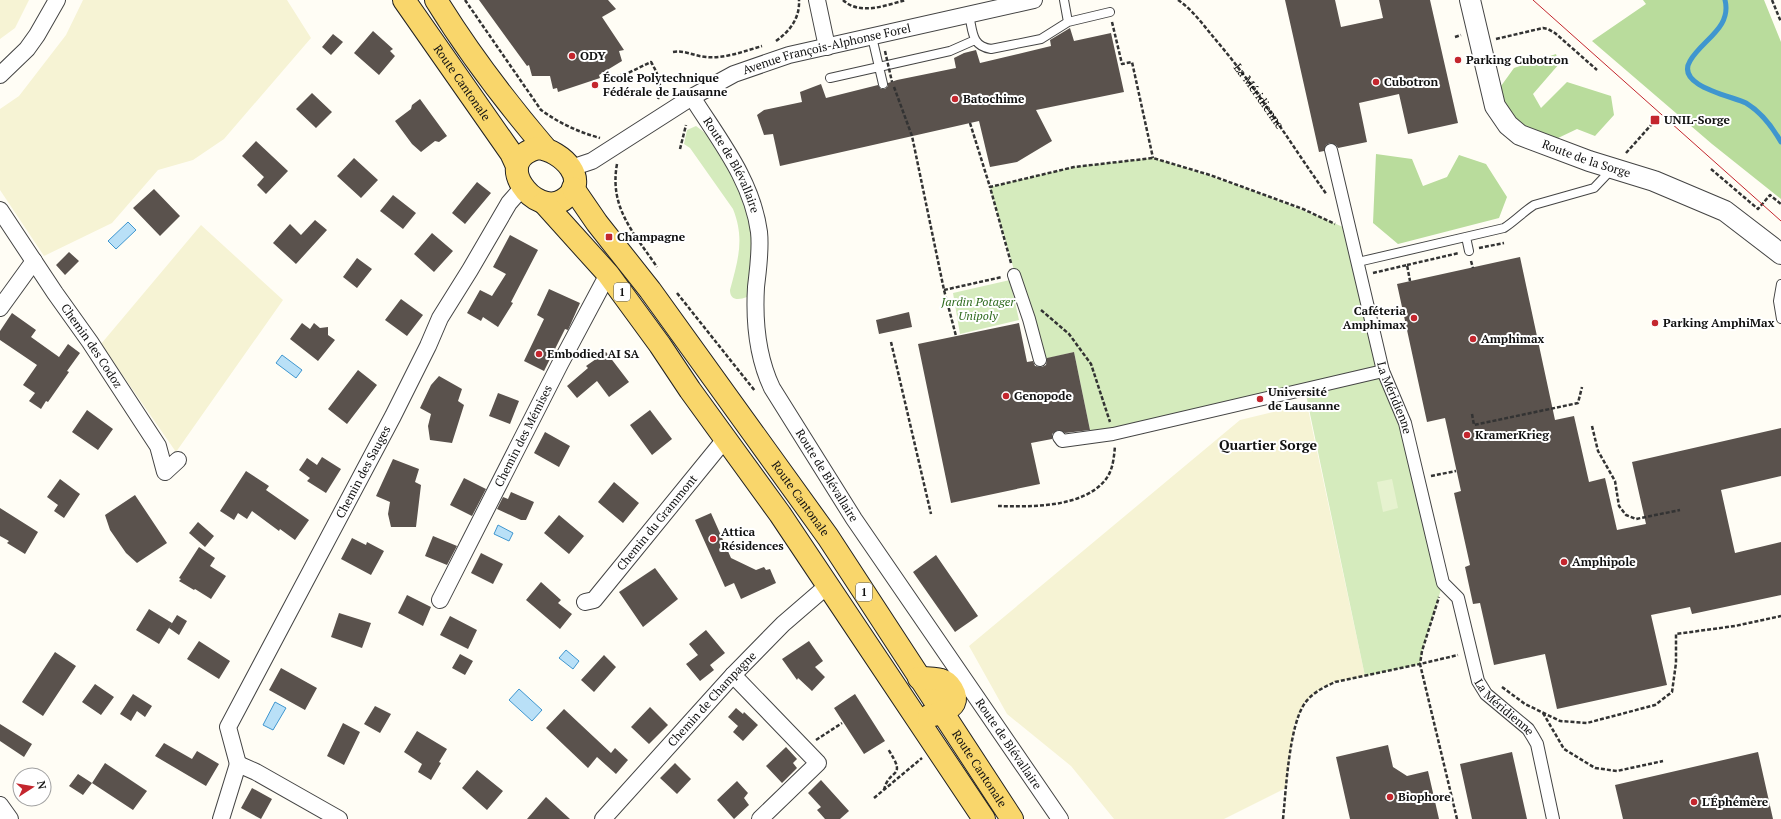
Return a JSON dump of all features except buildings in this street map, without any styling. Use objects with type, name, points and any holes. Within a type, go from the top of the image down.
[{"type":"main road","name":"Route Cantonale","points":[[404,0],[510,153],[517,166]]},
{"type":"main road","name":"Route Cantonale","points":[[436,0],[450,23],[486,72],[546,149]]},
{"type":"main road","points":[[538,148],[546,149],[565,160],[572,178],[570,194],[563,200],[552,204],[544,202],[524,187],[516,174],[517,166],[521,157],[530,150],[538,148]]},
{"type":"main road","name":"Route Cantonale","points":[[572,178],[597,223],[650,290],[828,537],[1012,819]]},
{"type":"main road","name":"Route Cantonale","points":[[544,202],[608,274],[726,438],[789,527],[984,819]]},
{"type":"main road","points":[[870,650],[894,672],[923,712],[930,716],[942,711]]},
{"type":"street","points":[[0,75],[27,49],[37,35],[57,0]]},
{"type":"street","points":[[817,0],[827,47]]},
{"type":"street","name":"Avenue François-Alphonse Forel","points":[[572,178],[592,161],[692,97],[741,71],[789,55],[969,15],[1001,4],[1034,0]]},
{"type":"street","name":"Route de la Sorge","points":[[1470,0],[1495,106],[1508,125],[1520,135],[1589,161],[1613,167],[1654,181],[1725,211],[1781,254]]},
{"type":"street","name":"Route de Blévallaire","points":[[692,97],[741,173],[753,202],[760,244],[755,314],[763,369],[772,388],[854,519],[1060,819]]},
{"type":"street","name":"La Méridienne","points":[[1331,150],[1383,371],[1405,423],[1444,583],[1458,598],[1478,681],[1482,689],[1528,730],[1536,744],[1553,819]]},
{"type":"street","name":"Chemin des Sauges","points":[[238,764],[228,726],[239,703],[271,647],[393,416],[428,346],[440,318],[509,203],[524,187]]},
{"type":"street","name":"Chemin des Codoz","points":[[0,210],[158,446],[166,472],[178,460]]},
{"type":"street","points":[[0,308],[34,261]]},
{"type":"street","name":"Chemin des Mémises","points":[[440,600],[560,364],[608,274]]},
{"type":"street","points":[[1014,275],[1040,360]]},
{"type":"street","points":[[1059,437],[1062,441],[1113,434],[1383,371]]},
{"type":"street","name":"Chemin du Grammont","points":[[585,602],[594,600],[726,438]]},
{"type":"street","name":"Chemin de Champagne","points":[[603,819],[733,675],[783,624],[827,586]]},
{"type":"street","points":[[733,675],[818,763],[760,819]]},
{"type":"street","points":[[221,819],[238,764],[256,772],[339,819]]},
{"type":"street","points":[[0,805],[10,819]]},
{"type":"lane","points":[[1064,0],[1068,22]]},
{"type":"lane","points":[[969,15],[975,40],[984,48],[998,48],[1041,39],[1068,22],[1110,12]]},
{"type":"lane","points":[[872,37],[883,84]]},
{"type":"lane","points":[[830,78],[950,51],[975,40]]},
{"type":"lane","points":[[1358,262],[1504,228],[1515,222],[1525,210],[1534,205],[1594,188],[1613,167]]},
{"type":"lane","points":[[1466,237],[1469,250]]},
{"type":"lane","points":[[1781,284],[1778,301],[1781,318]]},
{"type":"path","points":[[465,0],[541,110],[555,120],[578,131],[604,139]]},
{"type":"path","points":[[769,44],[776,42],[786,34],[793,25],[800,8],[799,0]]},
{"type":"path","points":[[843,0],[852,8],[865,9],[906,0]]},
{"type":"path","name":"La Méridienne","points":[[1178,0],[1188,6],[1243,74],[1328,196]]},
{"type":"path","points":[[1772,0],[1781,22]]},
{"type":"path","points":[[1480,42],[1543,28],[1548,29],[1555,33],[1597,70]]},
{"type":"path","points":[[1115,34],[1122,64],[1132,62],[1153,158]]},
{"type":"path","points":[[673,52],[682,51],[708,57],[723,56],[763,46]]},
{"type":"path","points":[[885,51],[892,82],[912,136],[952,328],[956,336]]},
{"type":"path","points":[[605,72],[607,79],[628,73],[651,62],[659,75],[661,91],[658,101]]},
{"type":"path","points":[[944,290],[1014,275],[990,187],[970,123]]},
{"type":"path","points":[[1613,167],[1652,124]]},
{"type":"path","points":[[680,148],[686,125]]},
{"type":"path","points":[[990,187],[1074,167],[1153,158],[1217,177],[1303,209],[1350,230]]},
{"type":"path","points":[[618,159],[615,178],[617,201],[624,217],[661,272]]},
{"type":"path","points":[[1710,169],[1758,209],[1770,195],[1781,204]]},
{"type":"path","points":[[1486,247],[1504,243]]},
{"type":"path","points":[[1361,276],[1454,254]]},
{"type":"path","points":[[1407,265],[1410,281]]},
{"type":"path","points":[[676,291],[760,397],[772,388]]},
{"type":"path","points":[[998,506],[1043,505],[1074,500],[1093,491],[1106,479],[1113,462],[1115,445],[1100,388],[1091,364],[1083,351],[1069,334],[1020,292]]},
{"type":"path","points":[[891,342],[931,514]]},
{"type":"path","points":[[1472,414],[1474,425],[1578,402],[1582,387]]},
{"type":"path","points":[[1592,426],[1598,452],[1615,481],[1618,506],[1626,515],[1636,519],[1680,510]]},
{"type":"path","points":[[1419,479],[1456,471]]},
{"type":"path","points":[[1444,583],[1422,651],[1420,664],[1457,819]]},
{"type":"path","points":[[1500,686],[1525,704],[1560,721],[1587,723],[1655,705],[1672,692],[1676,663],[1676,634],[1735,626],[1781,616]]},
{"type":"path","points":[[1282,819],[1294,724],[1305,702],[1323,687],[1335,682],[1471,652]]},
{"type":"path","points":[[1542,713],[1564,749],[1595,768],[1618,771],[1662,761]]},
{"type":"path","points":[[820,737],[842,723]]},
{"type":"path","points":[[884,790],[885,783],[896,772],[897,767],[896,762],[888,749]]},
{"type":"path","points":[[874,798],[923,757]]},
{"type":"shaded area","points":[[0,0],[29,0],[15,28],[0,39]]},
{"type":"shaded area","points":[[83,0],[287,0],[311,38],[224,139],[193,160],[158,170],[112,223],[44,256],[0,190],[0,109],[19,96],[66,35]]},
{"type":"shaded area","points":[[201,225],[283,300],[176,452],[101,344]]},
{"type":"shaded area","points":[[1307,404],[1365,676],[1335,682],[1323,687],[1305,702],[1294,725],[1286,788],[1224,819],[1114,819],[1071,766],[1007,714],[969,646],[1240,420]]},
{"type":"green space","points":[[1643,0],[1764,0],[1781,42],[1781,199],[1712,144],[1592,41],[1646,4]]},
{"type":"green space","points":[[1556,54],[1559,64],[1533,94],[1541,108],[1567,82],[1611,96],[1614,115],[1595,136],[1577,129],[1556,139],[1530,136],[1507,112],[1501,86],[1514,68]]},
{"type":"green space","points":[[696,126],[707,135],[720,152],[728,165],[744,200],[750,223],[752,261],[750,285],[747,297],[744,298],[736,299],[730,294],[739,250],[739,230],[733,209],[690,148],[684,144],[687,130]]},
{"type":"green space","points":[[1376,154],[1412,159],[1423,186],[1447,177],[1459,155],[1486,164],[1507,197],[1499,218],[1398,244],[1373,223]]},
{"type":"green space","points":[[1153,158],[1253,191],[1350,230],[1383,371],[1405,423],[1443,583],[1422,651],[1420,664],[1365,676],[1305,390],[1113,434],[1090,430],[1074,352],[1040,360],[990,187],[1074,167]]},
{"type":"green space","name":"Jardin Potager Unipoly","points":[[1010,280],[1019,320],[960,334],[953,293]]},
{"type":"green space","points":[[1392,479],[1398,508],[1383,512],[1377,482]]},
{"type":"water","points":[[128,222],[136,230],[116,249],[108,241]]},
{"type":"water","points":[[282,355],[302,370],[296,378],[276,363]]},
{"type":"water","points":[[498,525],[513,533],[509,541],[494,534]]},
{"type":"water","points":[[566,650],[579,661],[573,669],[559,658]]},
{"type":"water","points":[[519,689],[542,710],[532,721],[509,700]]},
{"type":"water","points":[[275,702],[286,708],[273,730],[263,725]]},
{"type":"waterway","points":[[1725,0],[1726,10],[1720,26],[1695,53],[1690,61],[1688,70],[1690,77],[1707,89],[1746,103],[1757,111],[1766,121],[1781,142]]},
{"type":"tram line","points":[[1533,0],[1781,221]]},
{"type":"place","name":"ODY","points":[[572,56]]},
{"type":"place","name":"Parking Cubotron","points":[[1458,60]]},
{"type":"place","name":"Cubotron","points":[[1376,82]]},
{"type":"place","name":"École Polytechnique Fédérale de Lausanne","points":[[595,85]]},
{"type":"place","name":"Batochime","points":[[955,99]]},
{"type":"place","name":"UNIL-Sorge","points":[[1655,120]]},
{"type":"place","name":"Champagne","points":[[609,237]]},
{"type":"place","name":"Caféteria Amphimax","points":[[1414,318]]},
{"type":"place","name":"Parking AmphiMax","points":[[1655,323]]},
{"type":"place","name":"Amphimax","points":[[1473,339]]},
{"type":"place","name":"Embodied AI SA","points":[[539,354]]},
{"type":"place","name":"Genopode","points":[[1006,396]]},
{"type":"place","name":"Université de Lausanne","points":[[1260,399]]},
{"type":"place","name":"KramerKrieg","points":[[1467,435]]},
{"type":"place","name":"Attica Résidences","points":[[713,539]]},
{"type":"place","name":"Amphipole","points":[[1564,562]]},
{"type":"place","name":"Biophore","points":[[1390,797]]},
{"type":"place","name":"L'Éphémère","points":[[1694,802]]},
{"type":"district","name":"Quartier Sorge","points":[[1268,445]]}]
